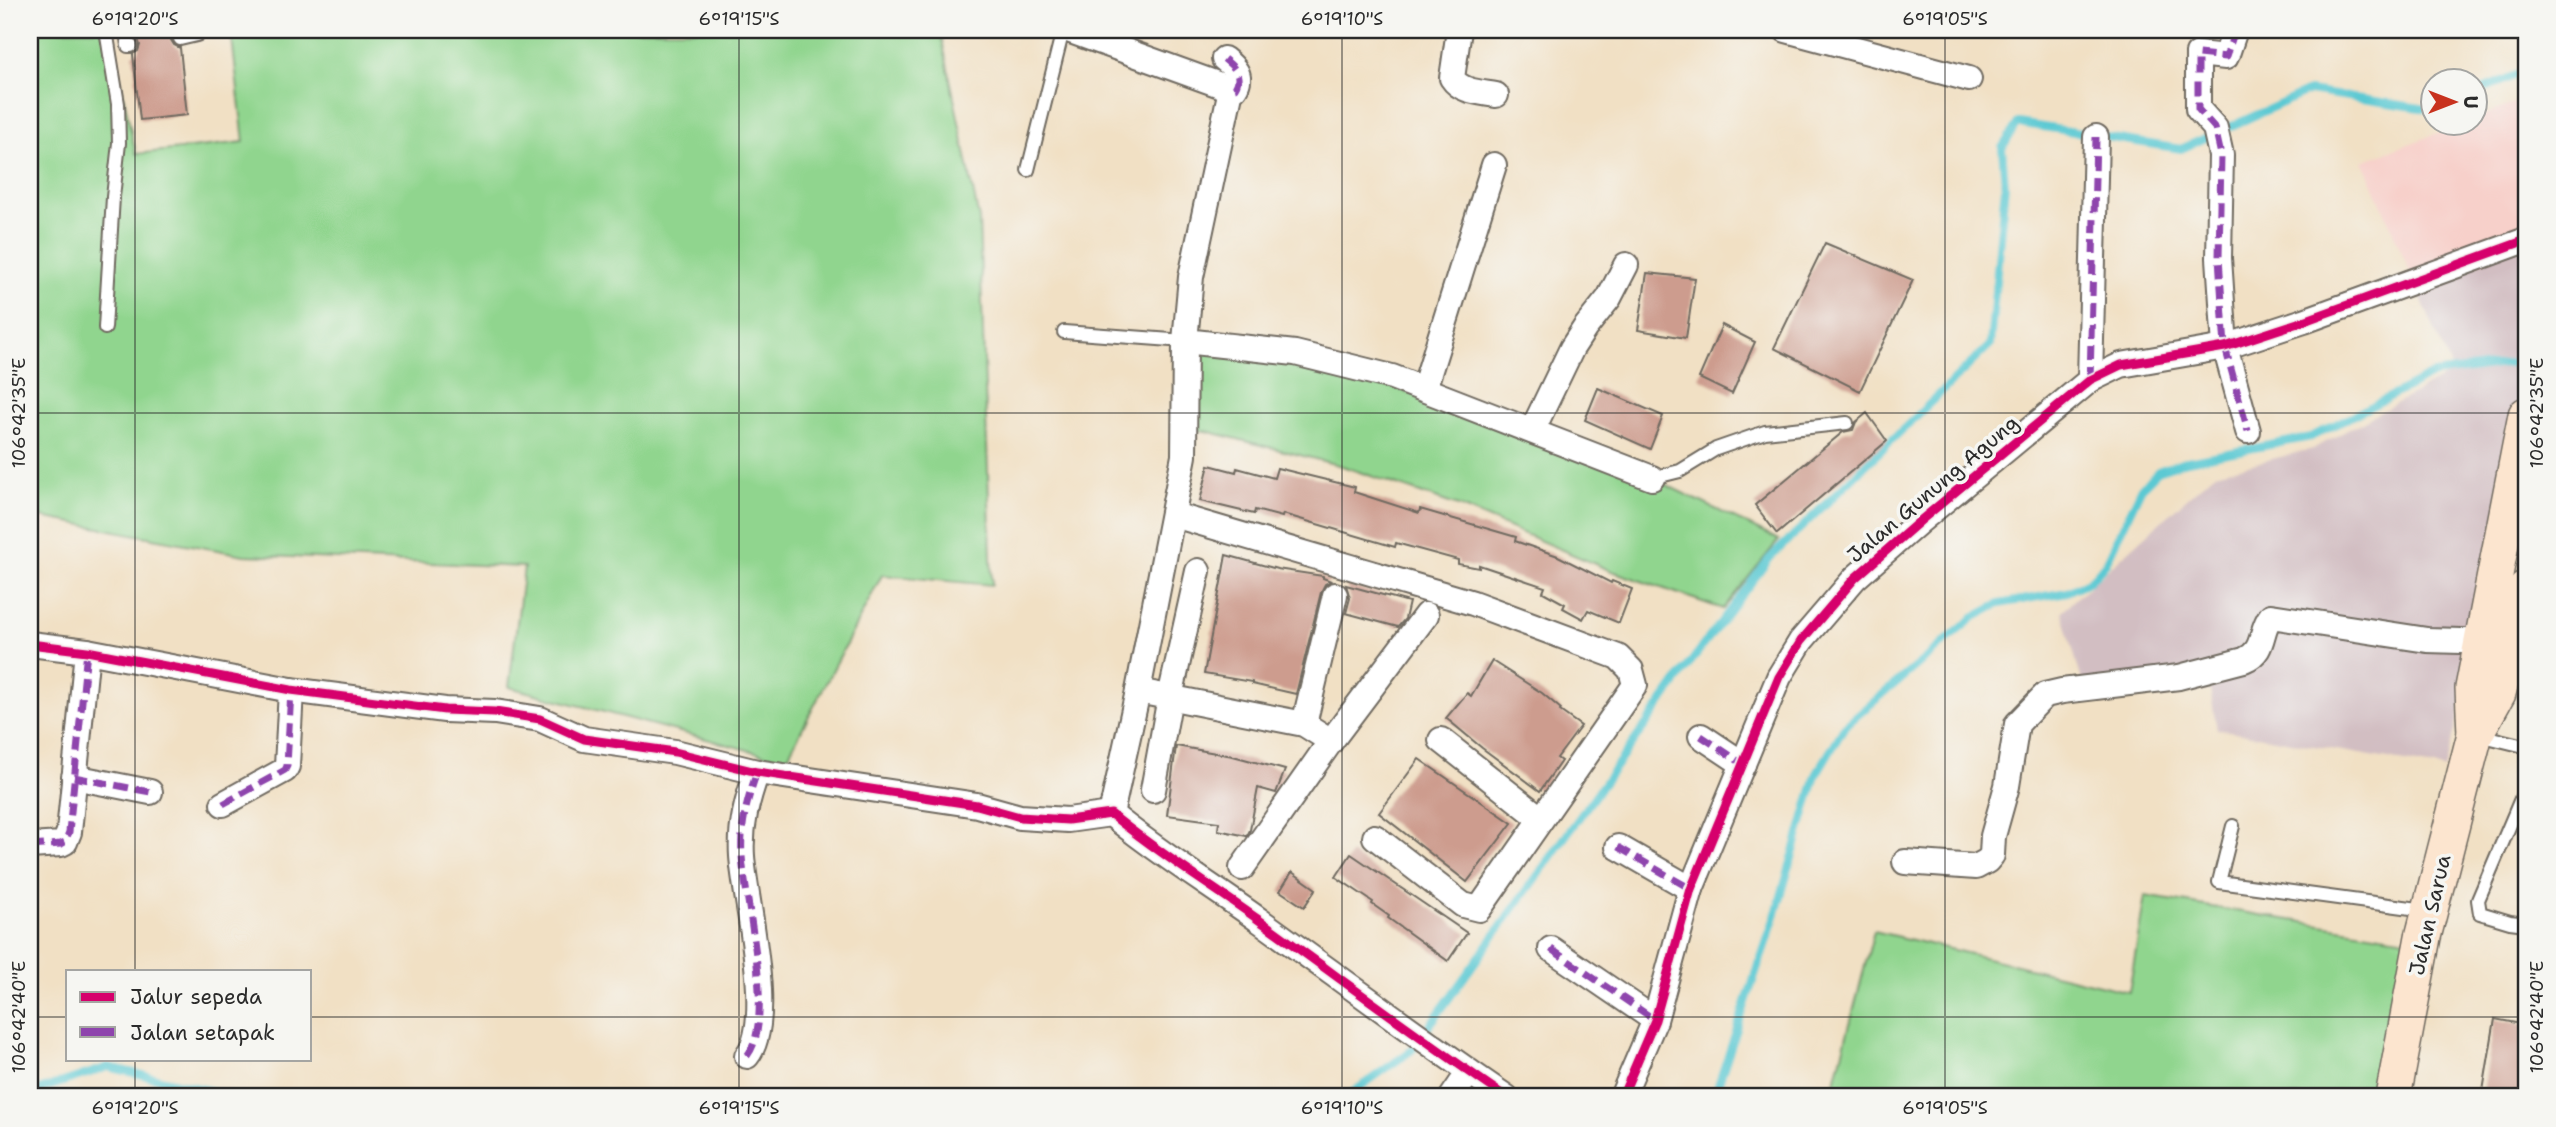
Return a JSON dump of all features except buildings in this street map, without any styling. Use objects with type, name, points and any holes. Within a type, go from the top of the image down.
[{"type":"main road","name":"Jalan Sarua","points":[[2496,642],[2526,415]]},
{"type":"main road","name":"Jalan Sarua","points":[[2393,1097],[2423,937],[2475,734],[2473,688],[2526,588]]},
{"type":"street","points":[[1065,30],[1231,89]]},
{"type":"street","points":[[1460,30],[1452,78],[1456,85],[1466,90],[1496,95]]},
{"type":"street","points":[[1786,30],[1969,79]]},
{"type":"street","points":[[2235,30],[2226,57],[2198,54],[2198,109],[2215,128],[2221,155],[2219,258],[2225,347],[2248,430]]},
{"type":"street","points":[[1111,814],[1184,456],[1185,341],[1191,277],[1231,89],[1237,85],[1237,71],[1224,59]]},
{"type":"street","points":[[2090,380],[2096,137]]},
{"type":"street","points":[[1424,389],[1494,164]]},
{"type":"street","name":"Jalan Gunung Agung","points":[[1622,1097],[1655,1020],[1691,889],[1779,677],[1801,640],[1855,578],[2090,380],[2121,365],[2225,347],[2526,240]]},
{"type":"street","points":[[1532,430],[1572,348],[1609,298],[1626,265]]},
{"type":"street","points":[[1185,341],[1295,353],[1392,377],[1652,478]]},
{"type":"street","points":[[1174,515],[1473,603],[1618,657],[1631,670],[1634,685],[1479,909],[1463,905],[1375,836]]},
{"type":"street","points":[[1153,790],[1198,571]]},
{"type":"street","points":[[1304,724],[1335,595]]},
{"type":"street","points":[[1242,868],[1331,741],[1426,615]]},
{"type":"street","points":[[1905,862],[1976,867],[1987,861],[1992,855],[1993,836],[2007,786],[2017,724],[2045,695],[2179,677],[2245,660],[2259,649],[2267,620],[2271,616],[2427,640],[2496,642]]},
{"type":"street","points":[[30,644],[87,650],[291,690],[540,719],[584,739],[675,752],[757,772],[977,805],[1020,817],[1068,820],[1111,814],[1142,840],[1507,1097]]},
{"type":"street","points":[[30,846],[55,846],[66,840],[87,650]]},
{"type":"street","points":[[223,804],[285,770],[291,690]]},
{"type":"street","points":[[1138,691],[1304,724],[1331,741]]},
{"type":"street","points":[[1700,736],[1743,764]]},
{"type":"street","points":[[1441,740],[1540,818]]},
{"type":"street","points":[[747,1056],[756,1041],[759,1001],[742,855],[743,824],[746,801],[757,772]]},
{"type":"street","points":[[74,777],[150,792]]},
{"type":"street","points":[[1618,847],[1691,889]]},
{"type":"street","points":[[1551,949],[1655,1020]]},
{"type":"street","points":[[1452,1097],[1469,1072]]},
{"type":"lane","points":[[105,328],[119,143],[118,104],[106,30]]},
{"type":"lane","points":[[126,30],[128,46],[131,46]]},
{"type":"lane","points":[[180,39],[197,34],[197,30]]},
{"type":"lane","points":[[1028,170],[1065,30]]},
{"type":"lane","points":[[1064,332],[1185,341]]},
{"type":"lane","points":[[1652,478],[1680,471],[1716,449],[1765,432],[1847,423]]},
{"type":"lane","points":[[2475,734],[2524,746],[2526,749]]},
{"type":"lane","points":[[2526,787],[2478,900],[2480,913],[2526,924]]},
{"type":"lane","points":[[2233,826],[2219,882],[2430,911]]},
{"type":"shaded area","points":[[2526,99],[2526,243],[2418,291],[2363,161],[2430,136],[2490,136],[2490,113]]},
{"type":"shaded area","points":[[2526,243],[2526,450],[2445,769],[2217,729],[2210,690],[2087,699],[2062,611],[2215,473],[2313,449],[2453,372],[2418,291]]},
{"type":"green space","points":[[30,30],[109,30],[136,154],[244,142],[231,30],[940,30],[979,219],[992,585],[882,575],[786,760],[509,687],[524,567],[244,555],[30,515]]},
{"type":"green space","points":[[1185,341],[1295,353],[1652,478],[1779,540],[1723,609],[1609,570],[1461,507],[1342,466],[1206,431],[1184,428]]},
{"type":"green space","points":[[2145,896],[2418,941],[2389,1097],[1831,1097],[1874,931],[2129,992]]},
{"type":"waterway","points":[[2490,86],[2526,71]]},
{"type":"waterway","points":[[1346,1097],[1412,1050],[1701,648],[1770,558],[1990,345],[2005,185],[2002,148],[2018,123],[2181,149],[2309,91],[2420,108]]},
{"type":"waterway","points":[[1714,1097],[1777,910],[1816,775],[1845,726],[1973,618],[1999,604],[2067,592],[2090,581],[2106,563],[2142,487],[2158,471],[2182,462],[2311,437],[2434,374],[2512,363]]},
{"type":"waterway","points":[[30,1093],[108,1067],[238,1097]]},
{"type":"marked path","points":[[2235,30],[2226,57],[2198,54],[2198,109],[2215,128],[2221,155],[2219,258],[2225,347],[2248,431]]},
{"type":"marked path","points":[[1224,59],[1238,75],[1235,88],[1231,89]]},
{"type":"marked path","points":[[2090,380],[2096,137]]},
{"type":"marked path","points":[[30,846],[61,844],[65,842],[69,832],[87,651]]},
{"type":"marked path","points":[[223,804],[285,770],[291,690]]},
{"type":"marked path","points":[[1701,736],[1743,764]]},
{"type":"marked path","points":[[747,1056],[755,1039],[759,1016],[759,989],[744,876],[742,834],[757,772]]},
{"type":"marked path","points":[[74,777],[150,792]]},
{"type":"marked path","points":[[1618,847],[1691,889]]},
{"type":"marked path","points":[[1551,949],[1655,1020]]},
{"type":"cycle path","points":[[1622,1097],[1655,1020],[1691,889],[1779,677],[1801,641],[1855,578],[2090,380],[2121,365],[2225,347],[2526,240]]},
{"type":"cycle path","points":[[30,644],[87,651],[291,690],[540,719],[584,739],[675,752],[757,772],[977,805],[1020,817],[1068,820],[1111,814],[1506,1097]]}]
